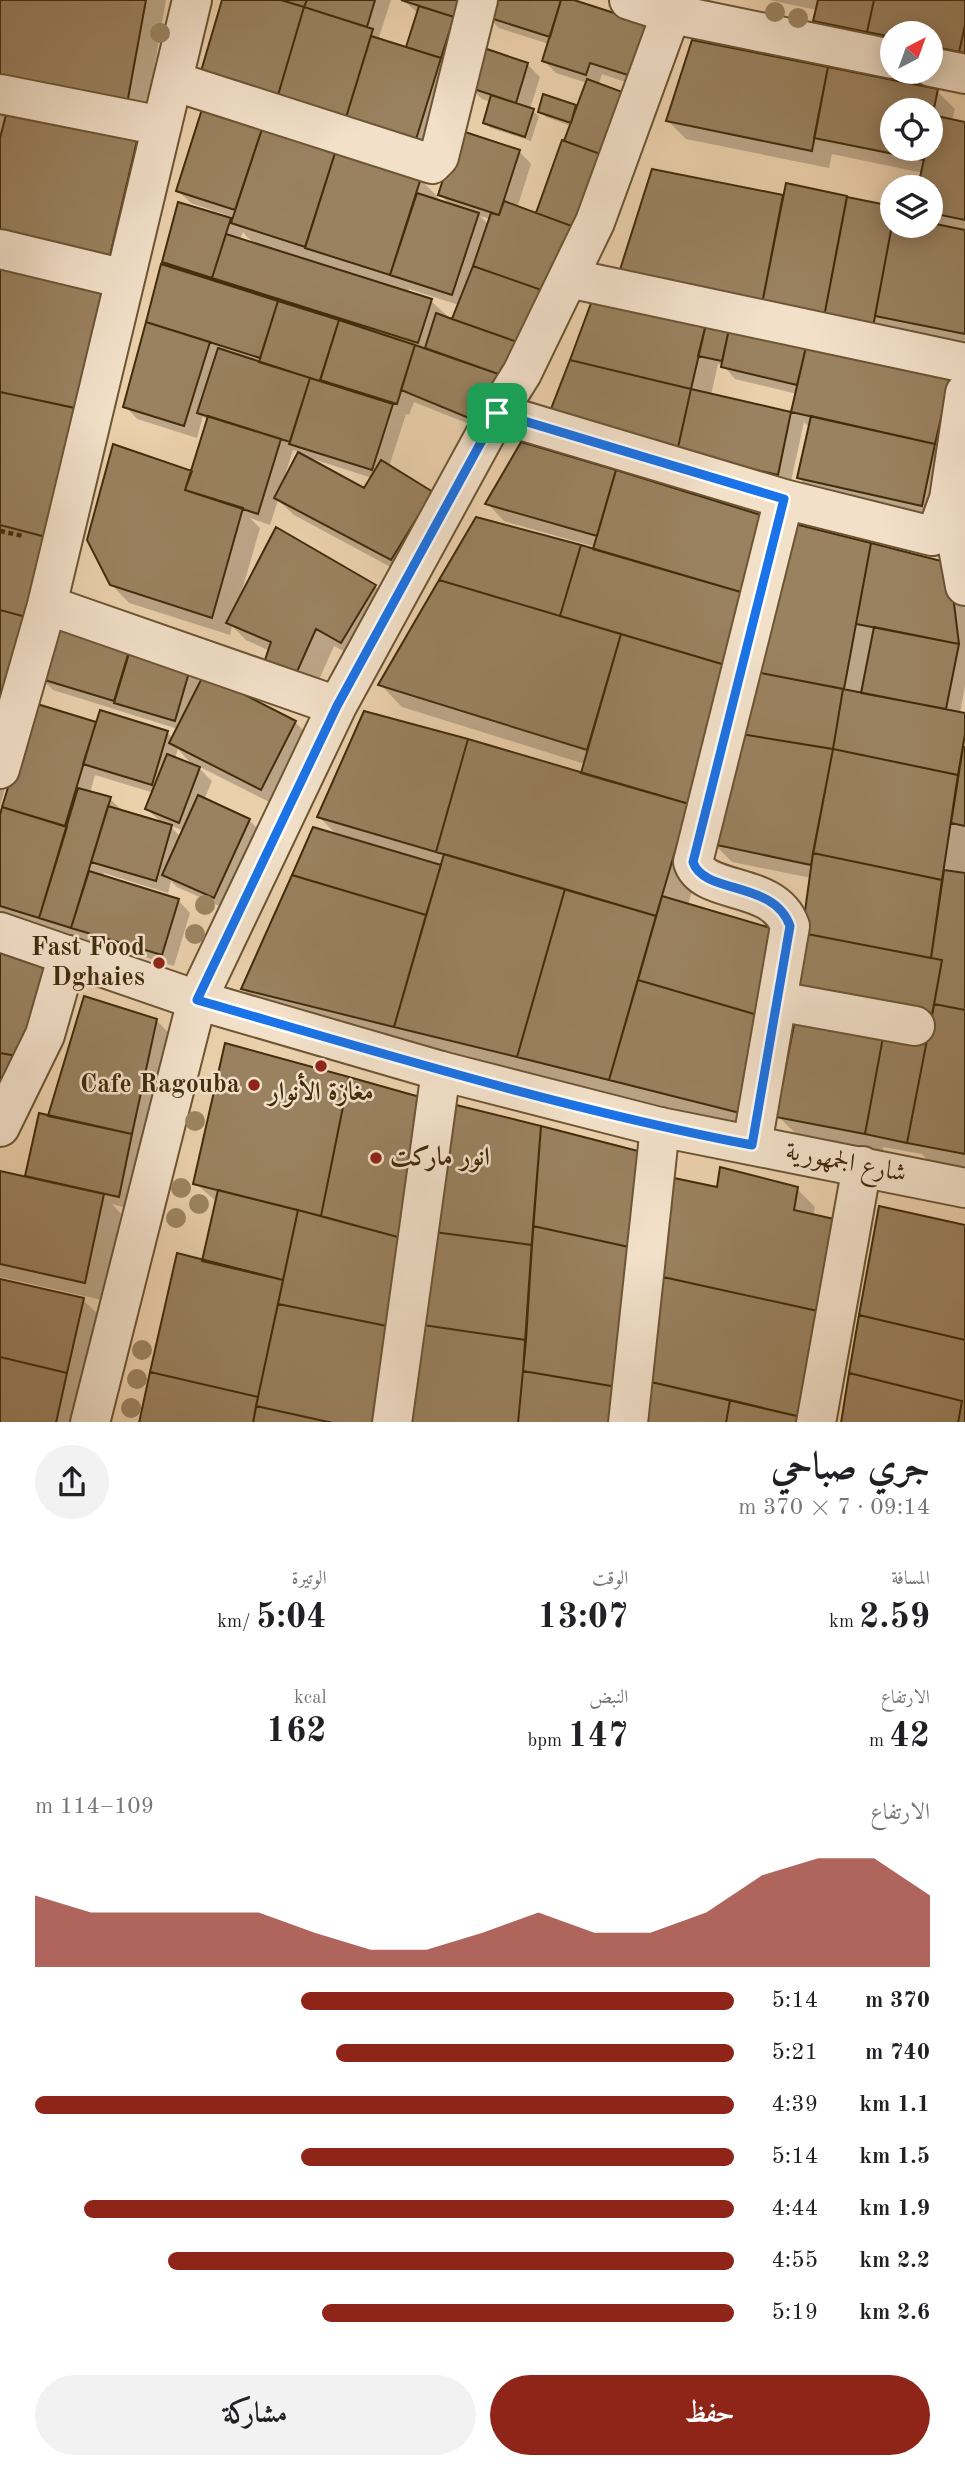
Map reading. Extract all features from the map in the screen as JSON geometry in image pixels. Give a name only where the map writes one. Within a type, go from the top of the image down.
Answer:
[{"type":"street","points":[[0,769],[47,605],[192,0]]},
{"type":"street","points":[[173,81],[432,164],[439,157],[478,0]]},
{"type":"street","points":[[629,0],[674,7],[880,56]]},
{"type":"street","points":[[90,1422],[197,1000],[337,706],[497,413],[522,373],[595,222],[674,7]]},
{"type":"street","points":[[943,69],[965,74]]},
{"type":"street","points":[[0,94],[162,126]]},
{"type":"street","points":[[0,249],[125,279]]},
{"type":"street","points":[[568,278],[965,363]]},
{"type":"street","points":[[497,413],[784,499],[932,536],[937,533],[948,499],[965,393]]},
{"type":"street","points":[[752,1145],[790,926],[785,913],[764,898],[703,877],[693,862],[784,499]]},
{"type":"street","points":[[948,499],[965,586]]},
{"type":"street","points":[[47,605],[337,706]]},
{"type":"street","name":"شارع الجمهورية","points":[[0,932],[197,1000],[441,1071],[660,1127],[965,1188]]},
{"type":"street","points":[[0,1128],[45,1035],[68,955]]},
{"type":"street","points":[[777,1001],[915,1026]]},
{"type":"street","points":[[392,1422],[441,1071]]},
{"type":"street","points":[[628,1422],[660,1127]]},
{"type":"street","points":[[816,1422],[862,1166]]},
{"type":"building","points":[[0,0],[146,0],[127,104],[0,81]]},
{"type":"building","points":[[222,0],[281,0],[304,7],[276,102],[199,78]]},
{"type":"building","points":[[281,0],[307,0],[304,7]]},
{"type":"building","points":[[307,0],[375,0],[367,27],[304,7]]},
{"type":"building","points":[[401,0],[459,0],[454,17]]},
{"type":"building","points":[[490,0],[561,0],[550,37],[484,16]]},
{"type":"building","points":[[561,0],[574,0],[648,24],[631,76],[590,63],[586,75],[542,61]]},
{"type":"building","points":[[818,0],[874,0],[867,32],[813,21]]},
{"type":"building","points":[[874,0],[965,0],[965,25],[959,52],[943,49],[943,21],[880,21],[880,35],[867,32]]},
{"type":"building","points":[[419,6],[454,17],[441,58],[406,47]]},
{"type":"building","points":[[304,7],[373,29],[344,124],[276,102]]},
{"type":"building","points":[[965,25],[965,53],[959,52]]},
{"type":"building","points":[[371,36],[441,58],[414,146],[344,124]]},
{"type":"building","points":[[692,40],[828,67],[812,151],[666,121]]},
{"type":"building","points":[[481,47],[528,63],[516,103],[468,87]]},
{"type":"building","points":[[828,67],[880,77],[880,84],[913,84],[938,89],[936,98],[880,98],[880,151],[814,138]]},
{"type":"building","points":[[587,79],[625,93],[603,155],[564,141]]},
{"type":"building","points":[[543,94],[576,105],[571,123],[538,112]]},
{"type":"building","points":[[491,95],[534,109],[525,137],[483,123]]},
{"type":"building","points":[[203,106],[263,126],[235,210],[176,191]]},
{"type":"building","points":[[8,107],[137,141],[107,268],[0,240],[0,138]]},
{"type":"building","points":[[943,117],[965,122],[965,220],[943,215],[943,175],[921,175],[923,161],[943,161]]},
{"type":"building","points":[[263,126],[336,150],[305,247],[231,223]]},
{"type":"building","points":[[459,130],[520,150],[499,215],[438,195]]},
{"type":"building","points":[[562,140],[603,155],[577,228],[536,213]]},
{"type":"building","points":[[336,150],[421,178],[390,275],[305,248]]},
{"type":"building","points":[[652,169],[783,195],[762,304],[618,276]]},
{"type":"building","points":[[786,183],[847,196],[824,317],[762,304]]},
{"type":"building","points":[[417,193],[479,213],[452,295],[390,275]]},
{"type":"building","points":[[847,197],[880,204],[880,238],[890,238],[873,327],[824,317]]},
{"type":"building","points":[[504,201],[577,228],[547,292],[473,266],[491,213],[499,215]]},
{"type":"building","points":[[178,202],[231,218],[212,278],[162,262]]},
{"type":"building","points":[[943,225],[965,230],[965,334],[875,316],[890,238],[943,238]]},
{"type":"building","points":[[226,234],[432,299],[418,343],[212,278]]},
{"type":"building","points":[[0,258],[104,283],[75,408],[0,392]]},
{"type":"building","points":[[161,264],[278,301],[260,358],[146,322]]},
{"type":"building","points":[[473,266],[547,292],[523,344],[452,319]]},
{"type":"building","points":[[593,298],[706,324],[691,389],[570,360]]},
{"type":"building","points":[[278,301],[339,320],[320,381],[259,362]]},
{"type":"building","points":[[436,313],[523,344],[504,376],[425,348]]},
{"type":"building","points":[[339,320],[415,345],[397,404],[320,380]]},
{"type":"building","points":[[146,322],[210,342],[184,426],[123,407]]},
{"type":"building","points":[[706,324],[729,329],[722,361],[698,356]]},
{"type":"building","points":[[729,329],[806,347],[797,385],[721,367]]},
{"type":"building","points":[[415,345],[504,376],[476,421],[401,390]]},
{"type":"building","points":[[806,347],[950,379],[935,444],[791,412]]},
{"type":"building","points":[[218,348],[310,378],[290,442],[197,413]]},
{"type":"building","points":[[570,360],[691,389],[677,452],[551,409]]},
{"type":"building","points":[[310,378],[393,404],[372,470],[289,444]]},
{"type":"building","points":[[691,389],[791,412],[778,475],[677,452]]},
{"type":"building","points":[[0,392],[75,408],[46,537],[0,525]]},
{"type":"building","points":[[208,416],[281,439],[258,514],[185,490]]},
{"type":"building","points":[[811,416],[935,444],[922,506],[797,478]]},
{"type":"building","points":[[521,442],[616,470],[597,536],[485,504]]},
{"type":"building","points":[[113,444],[192,471],[185,490],[243,508],[212,618],[110,585],[87,540]]},
{"type":"building","points":[[298,452],[364,488],[381,460],[433,492],[391,560],[274,498]]},
{"type":"building","points":[[616,470],[764,516],[744,593],[593,549]]},
{"type":"building","points":[[476,517],[581,545],[560,616],[439,580]]},
{"type":"building","points":[[795,524],[871,543],[844,689],[756,672]]},
{"type":"building","points":[[0,525],[46,537],[26,617],[0,610]]},
{"type":"building","points":[[276,527],[376,585],[341,643],[316,629],[296,674],[264,663],[271,642],[226,623]]},
{"type":"building","points":[[871,543],[949,563],[959,644],[856,624]]},
{"type":"building","points":[[581,545],[744,593],[725,665],[560,616]]},
{"type":"building","points":[[439,580],[621,634],[587,750],[378,685]]},
{"type":"building","points":[[0,610],[26,617],[6,696],[0,695]]},
{"type":"building","points":[[55,622],[131,645],[114,701],[38,678]]},
{"type":"building","points":[[874,627],[959,644],[946,709],[861,693]]},
{"type":"building","points":[[621,634],[725,665],[689,804],[581,773]]},
{"type":"building","points":[[130,650],[190,669],[175,721],[114,703]]},
{"type":"building","points":[[756,672],[843,689],[833,749],[741,734]]},
{"type":"building","points":[[204,674],[296,721],[261,790],[169,743]]},
{"type":"building","points":[[843,689],[965,713],[965,734],[958,775],[833,749]]},
{"type":"building","points":[[34,703],[96,722],[65,826],[2,807]]},
{"type":"building","points":[[100,710],[168,731],[152,785],[83,764]]},
{"type":"building","points":[[364,711],[468,739],[436,852],[317,817]]},
{"type":"building","points":[[741,734],[833,749],[811,865],[712,844]]},
{"type":"building","points":[[468,739],[689,804],[656,916],[436,852]]},
{"type":"building","points":[[965,747],[965,826],[951,823]]},
{"type":"building","points":[[833,749],[958,775],[942,880],[813,853]]},
{"type":"building","points":[[167,754],[200,767],[179,823],[145,809]]},
{"type":"building","points":[[78,788],[111,797],[71,928],[39,918]]},
{"type":"building","points":[[198,795],[250,819],[214,898],[162,875]]},
{"type":"building","points":[[108,806],[172,825],[156,881],[91,862]]},
{"type":"building","points":[[2,807],[67,827],[39,918],[0,906]]},
{"type":"building","points":[[313,827],[441,865],[426,915],[292,875]]},
{"type":"building","points":[[813,853],[942,880],[931,958],[802,933]]},
{"type":"building","points":[[444,854],[565,889],[517,1057],[394,1027]]},
{"type":"building","points":[[944,870],[965,873],[965,1010],[934,1004],[942,960],[931,958]]},
{"type":"building","points":[[89,871],[179,899],[162,955],[71,928]]},
{"type":"building","points":[[292,875],[426,915],[394,1027],[241,989]]},
{"type":"building","points":[[565,889],[656,916],[609,1080],[517,1057]]},
{"type":"building","points":[[662,896],[781,931],[761,1016],[638,980]]},
{"type":"building","points":[[802,933],[942,960],[932,1016],[794,989]]},
{"type":"building","points":[[0,953],[46,968],[22,1057],[0,1053]]},
{"type":"building","points":[[638,980],[761,1016],[740,1113],[609,1080]]},
{"type":"building","points":[[84,996],[157,1019],[132,1134],[48,1116]]},
{"type":"building","points":[[934,1004],[965,1010],[965,1154],[907,1143]]},
{"type":"building","points":[[796,1015],[884,1032],[865,1134],[776,1117]]},
{"type":"building","points":[[884,1032],[927,1040],[907,1143],[865,1134]]},
{"type":"building","points":[[225,1043],[349,1077],[321,1216],[193,1184]]},
{"type":"building","points":[[0,1053],[22,1057],[0,1086]]},
{"type":"building","name":"انور ماركت","points":[[349,1077],[427,1099],[405,1239],[321,1216]]},
{"type":"building","points":[[452,1104],[541,1126],[532,1245],[434,1232]]},
{"type":"building","points":[[39,1113],[132,1134],[119,1197],[25,1176]]},
{"type":"building","points":[[541,1126],[638,1151],[629,1247],[533,1226]]},
{"type":"building","points":[[720,1167],[798,1187],[794,1210],[834,1219],[818,1311],[663,1277],[674,1178],[717,1187]]},
{"type":"building","points":[[0,1171],[104,1194],[85,1283],[0,1264]]},
{"type":"building","points":[[218,1190],[298,1210],[283,1280],[202,1261]]},
{"type":"building","points":[[879,1206],[965,1225],[965,1340],[859,1315]]},
{"type":"building","points":[[298,1210],[405,1239],[392,1327],[278,1304]]},
{"type":"building","points":[[533,1226],[629,1247],[617,1387],[523,1371]]},
{"type":"building","points":[[434,1232],[532,1245],[526,1340],[423,1325]]},
{"type":"building","points":[[177,1253],[283,1280],[258,1397],[150,1372]]},
{"type":"building","points":[[663,1277],[818,1311],[801,1417],[651,1382]]},
{"type":"building","points":[[0,1279],[84,1298],[67,1373],[0,1357]]},
{"type":"building","points":[[278,1304],[392,1327],[377,1422],[328,1422],[256,1406]]},
{"type":"building","points":[[859,1315],[965,1340],[965,1422],[958,1422],[962,1401],[849,1373]]},
{"type":"building","points":[[423,1325],[526,1340],[518,1422],[410,1422]]},
{"type":"building","points":[[0,1357],[67,1373],[56,1422],[0,1422]]},
{"type":"building","points":[[523,1371],[617,1387],[615,1422],[518,1422]]},
{"type":"building","points":[[150,1372],[258,1397],[253,1422],[139,1422]]},
{"type":"building","points":[[849,1373],[962,1401],[958,1422],[841,1422]]},
{"type":"building","points":[[651,1382],[730,1400],[726,1422],[647,1422]]},
{"type":"building","points":[[730,1400],[801,1417],[800,1422],[726,1422]]},
{"type":"building","points":[[256,1406],[328,1422],[253,1422]]},
{"type":"place","name":"Fast Food Dghaies","points":[[159,963]]},
{"type":"place","name":"مغازة الأنوار","points":[[321,1066]]},
{"type":"place","name":"Cafe Ragouba","points":[[254,1085]]},
{"type":"place","name":"انور ماركت","points":[[376,1158]]},
{"type":"route","points":[[497,413],[784,499],[693,862],[703,877],[764,898],[779,907],[785,913],[790,926],[752,1145],[660,1127],[441,1071],[197,1000],[337,706],[497,413]]}]
